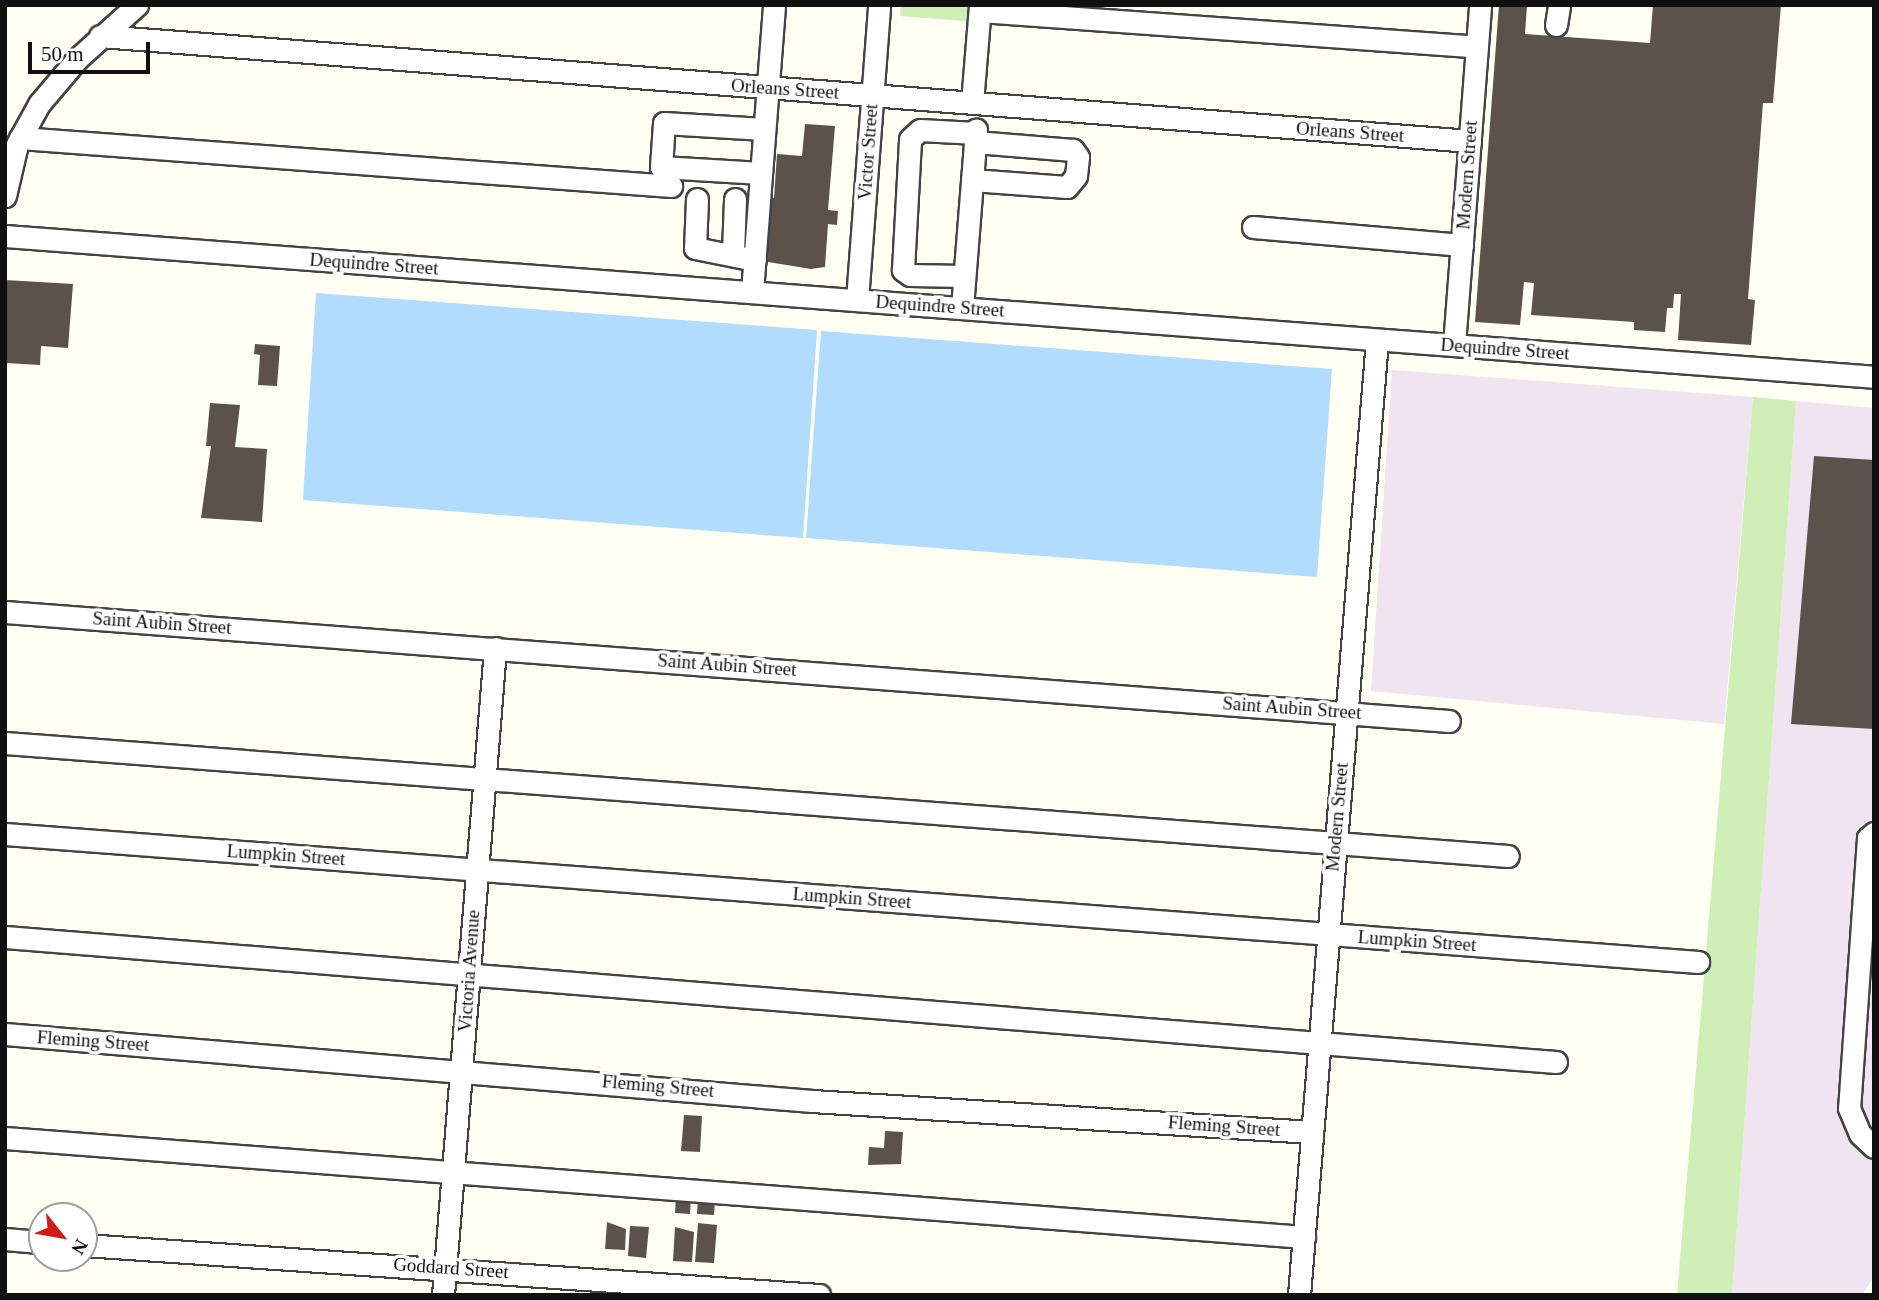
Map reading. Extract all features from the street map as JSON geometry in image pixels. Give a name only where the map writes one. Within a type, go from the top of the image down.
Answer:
[{"type":"street","points":[[5,196],[20,138],[38,104],[100,36],[137,5]]},
{"type":"street","points":[[752,292],[774,5]]},
{"type":"street","name":"Victor Street","points":[[857,300],[879,5]]},
{"type":"street","name":"Modern Street","points":[[1454,345],[1480,5]]},
{"type":"street","points":[[962,308],[975,137],[980,8],[1477,47]]},
{"type":"street","name":"Orleans Street","points":[[100,36],[1470,141]]},
{"type":"street","points":[[761,173],[661,167],[664,123],[764,130]]},
{"type":"street","points":[[964,276],[910,275],[903,270],[910,138],[920,130],[1073,150],[1077,167],[1076,176],[1067,187],[972,180]]},
{"type":"street","points":[[20,138],[671,186]]},
{"type":"street","points":[[697,199],[695,248],[733,252],[754,260]]},
{"type":"street","points":[[733,252],[735,200]]},
{"type":"street","points":[[1253,227],[1462,246]]},
{"type":"street","name":"Dequindre Street","points":[[5,236],[1874,377]]},
{"type":"street","name":"Modern Street","points":[[1299,1295],[1377,340]]},
{"type":"street","name":"Saint Aubin Street","points":[[5,611],[1448,721]]},
{"type":"street","name":"Victoria Avenue","points":[[443,1295],[495,648]]},
{"type":"street","points":[[5,743],[484,776],[1508,856]]},
{"type":"street","points":[[1874,833],[1868,838],[1849,1108],[1860,1134],[1874,1147]]},
{"type":"street","name":"Lumpkin Street","points":[[5,834],[1698,962]]},
{"type":"street","points":[[5,937],[1556,1062]]},
{"type":"street","name":"Fleming Street","points":[[5,1034],[461,1069],[812,1101],[1312,1132]]},
{"type":"street","points":[[5,1138],[1304,1237]]},
{"type":"street","points":[[5,1239],[28,1241]]},
{"type":"street","name":"Goddard Street","points":[[98,1246],[445,1267],[819,1295]]},
{"type":"shaded area","points":[[1392,370],[1753,397],[1724,724],[1371,691]]},
{"type":"shaded area","points":[[1796,401],[1874,408],[1874,1277],[1862,1295],[1732,1295]]},
{"type":"green space","points":[[901,5],[980,5],[978,22],[900,16]]},
{"type":"green space","points":[[1753,397],[1796,401],[1732,1295],[1677,1295]]},
{"type":"water","points":[[316,293],[817,330],[803,538],[303,500]]},
{"type":"water","points":[[821,331],[1332,369],[1317,577],[806,538]]},
{"type":"building","points":[[1499,5],[1527,5],[1525,34],[1650,43],[1653,5],[1781,5],[1773,103],[1763,103],[1748,299],[1755,300],[1751,345],[1678,340],[1681,294],[1674,294],[1673,308],[1667,308],[1665,332],[1634,330],[1634,322],[1531,315],[1534,283],[1524,282],[1520,325],[1475,322]]},
{"type":"building","points":[[805,124],[835,126],[828,210],[838,211],[837,225],[828,224],[825,267],[811,269],[762,261],[767,198],[774,198],[777,154],[802,156]]},
{"type":"building","points":[[5,280],[73,284],[68,348],[41,346],[40,365],[5,363]]},
{"type":"building","points":[[255,344],[280,346],[277,386],[258,385],[260,355],[254,354]]},
{"type":"building","points":[[210,403],[240,405],[235,447],[267,449],[262,522],[201,518],[211,446],[206,446]]},
{"type":"building","points":[[1814,456],[1874,460],[1874,729],[1791,724]]},
{"type":"building","points":[[684,1115],[702,1116],[700,1152],[681,1151]]},
{"type":"building","points":[[885,1131],[903,1132],[901,1164],[868,1165],[869,1147],[884,1148]]},
{"type":"building","points":[[676,1196],[691,1197],[690,1214],[675,1213]]},
{"type":"building","points":[[698,1198],[715,1199],[714,1215],[697,1214]]},
{"type":"building","points":[[607,1222],[626,1229],[625,1250],[605,1249]]},
{"type":"building","points":[[698,1223],[717,1225],[714,1263],[695,1262]]},
{"type":"building","points":[[630,1226],[649,1227],[646,1258],[628,1256]]},
{"type":"building","points":[[675,1227],[694,1232],[692,1262],[673,1261]]}]
